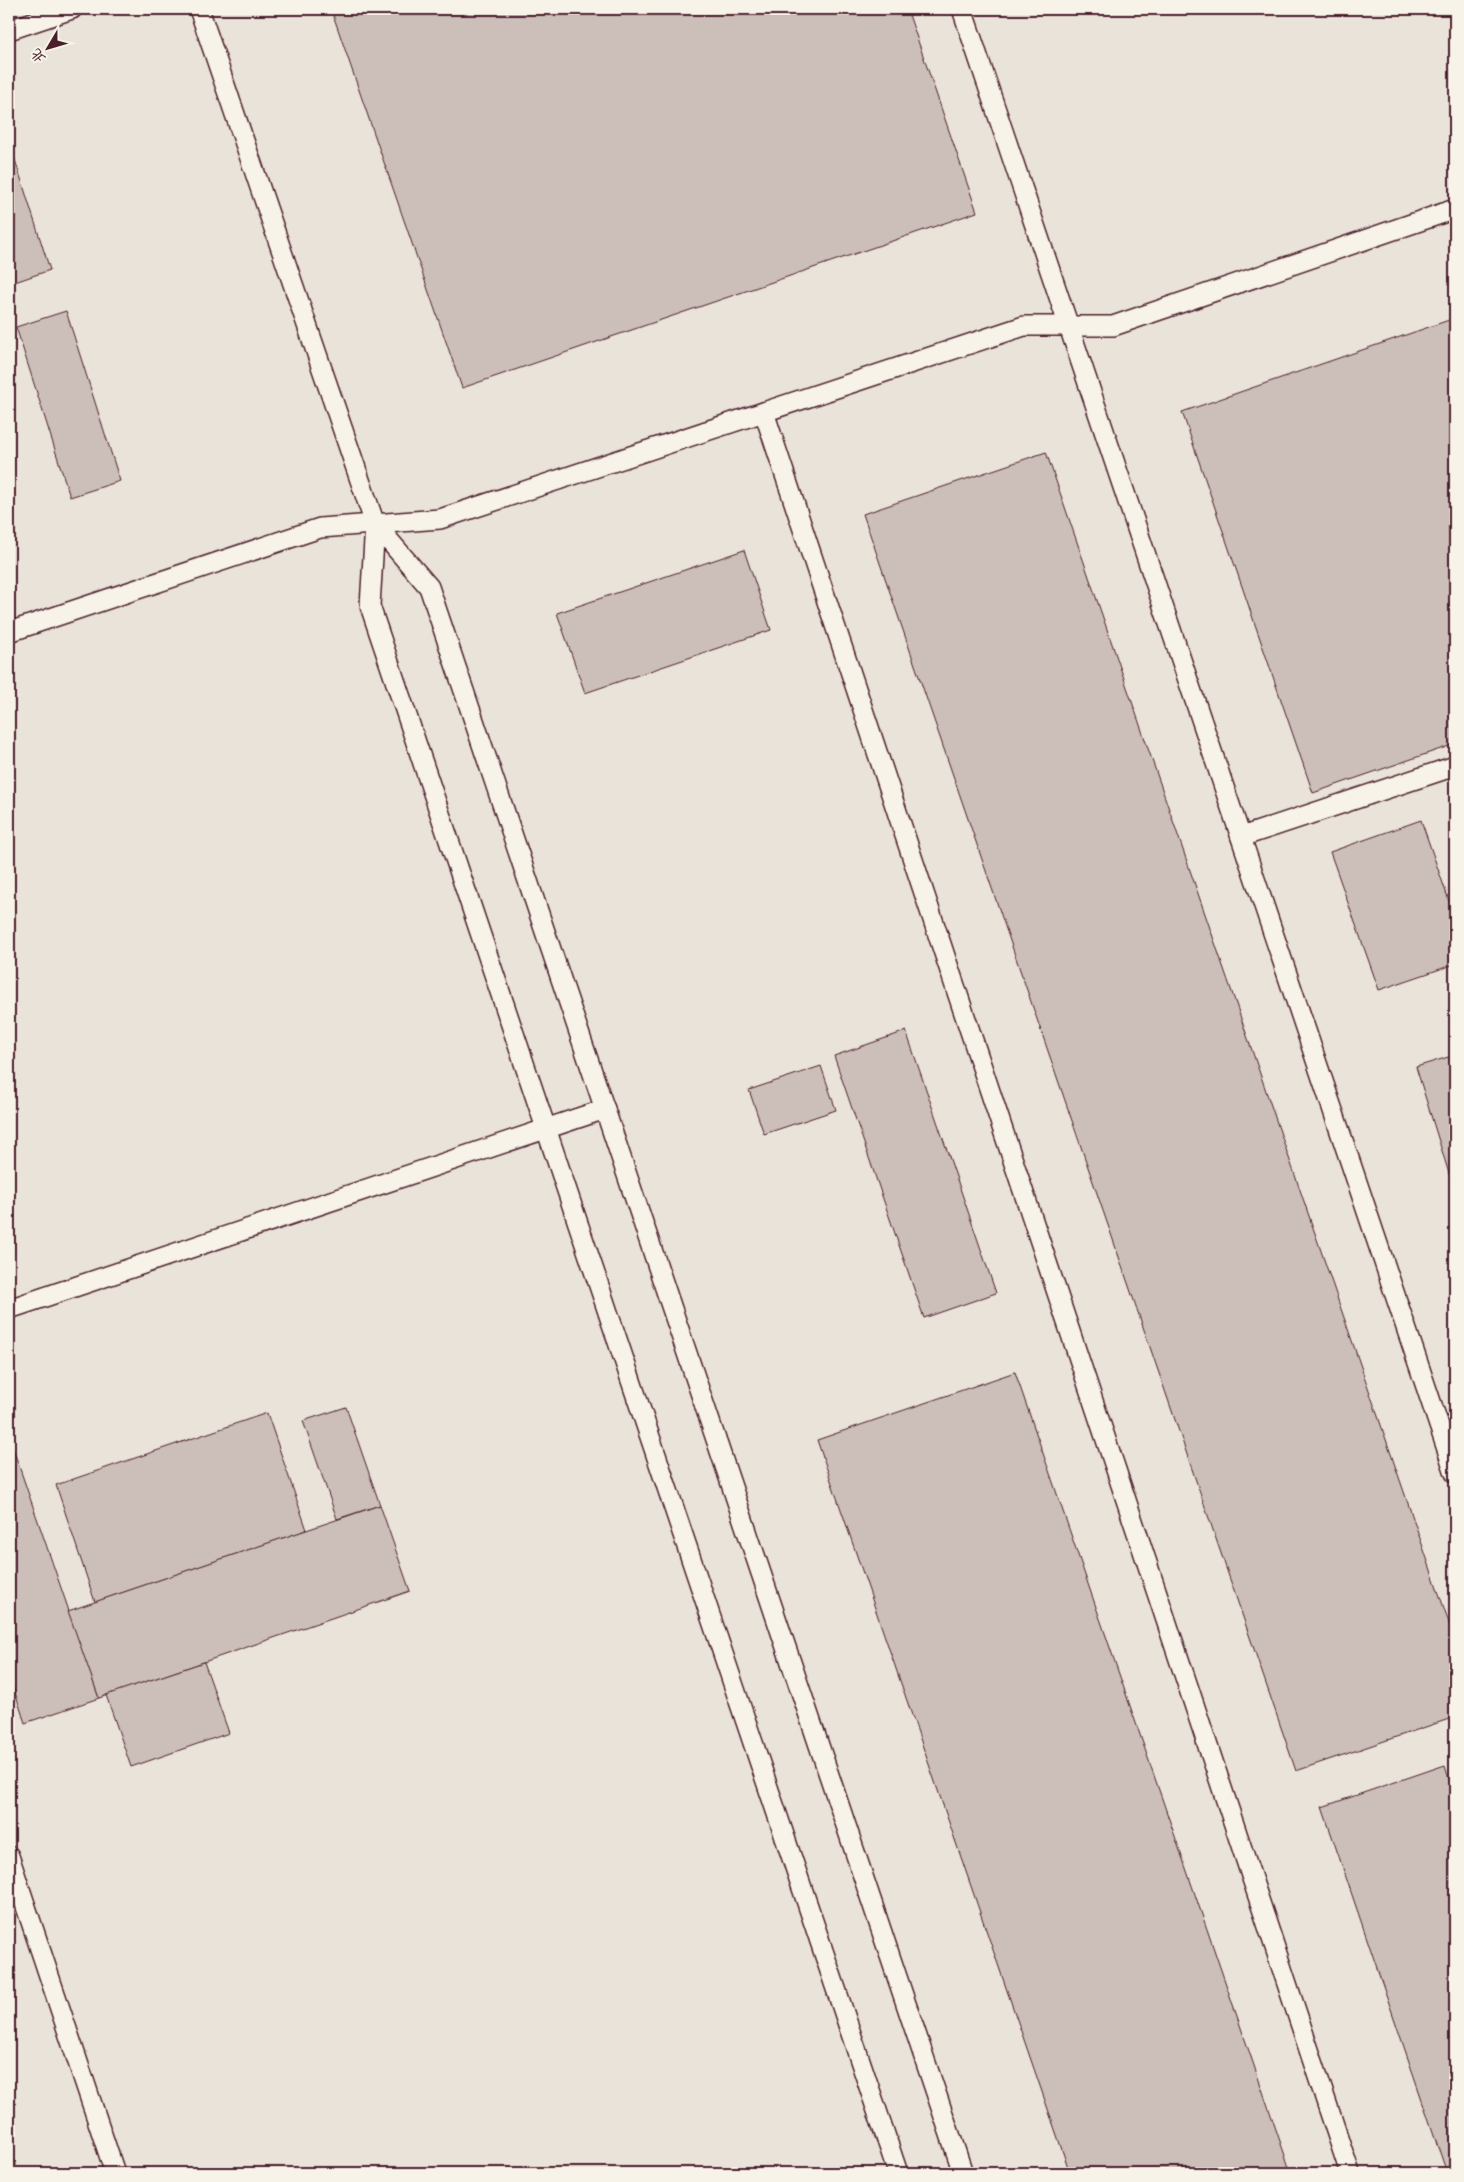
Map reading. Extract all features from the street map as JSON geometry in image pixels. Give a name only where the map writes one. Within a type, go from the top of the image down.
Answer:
[{"type":"lane","points":[[9,30],[72,9]]},
{"type":"lane","points":[[199,9],[375,524],[429,587],[963,2173]]},
{"type":"lane","points":[[962,9],[1455,1474]]},
{"type":"lane","points":[[9,632],[320,528],[440,519],[1024,326],[1113,326],[1455,209]]},
{"type":"lane","points":[[764,412],[1350,2173]]},
{"type":"lane","points":[[375,524],[370,606],[898,2173]]},
{"type":"lane","points":[[1241,837],[1455,766]]},
{"type":"lane","points":[[9,1309],[605,1109]]},
{"type":"lane","points":[[9,1856],[115,2173]]},
{"type":"shaded area","points":[[9,9],[1455,9],[1455,2173],[9,2173]]},
{"type":"building","points":[[331,9],[907,9],[977,212],[462,388]]},
{"type":"building","points":[[9,141],[50,270],[9,284]]},
{"type":"building","points":[[66,311],[120,481],[70,497],[16,327]]},
{"type":"building","points":[[1455,318],[1455,744],[1313,793],[1182,412]]},
{"type":"building","points":[[1046,452],[1455,1640],[1455,1717],[1296,1771],[863,514]]},
{"type":"building","points":[[744,550],[771,630],[585,693],[557,613]]},
{"type":"building","points":[[1421,820],[1455,918],[1455,964],[1379,990],[1330,852]]},
{"type":"building","points":[[906,1031],[996,1293],[924,1318],[834,1056]]},
{"type":"building","points":[[1455,1055],[1455,1193],[1416,1067]]},
{"type":"building","points":[[821,1066],[836,1110],[764,1134],[749,1090]]},
{"type":"building","points":[[1015,1372],[1291,2173],[1070,2173],[817,1440]]},
{"type":"building","points":[[346,1407],[380,1505],[337,1519],[303,1421]]},
{"type":"building","points":[[267,1413],[307,1530],[95,1602],[56,1485]]},
{"type":"building","points":[[9,1437],[99,1698],[25,1723],[9,1674]]},
{"type":"building","points":[[380,1505],[410,1591],[99,1698],[68,1611]]},
{"type":"building","points":[[204,1662],[229,1733],[131,1767],[106,1695]]},
{"type":"building","points":[[1445,1765],[1455,1797],[1455,2173],[1447,2173],[1322,1807]]}]
